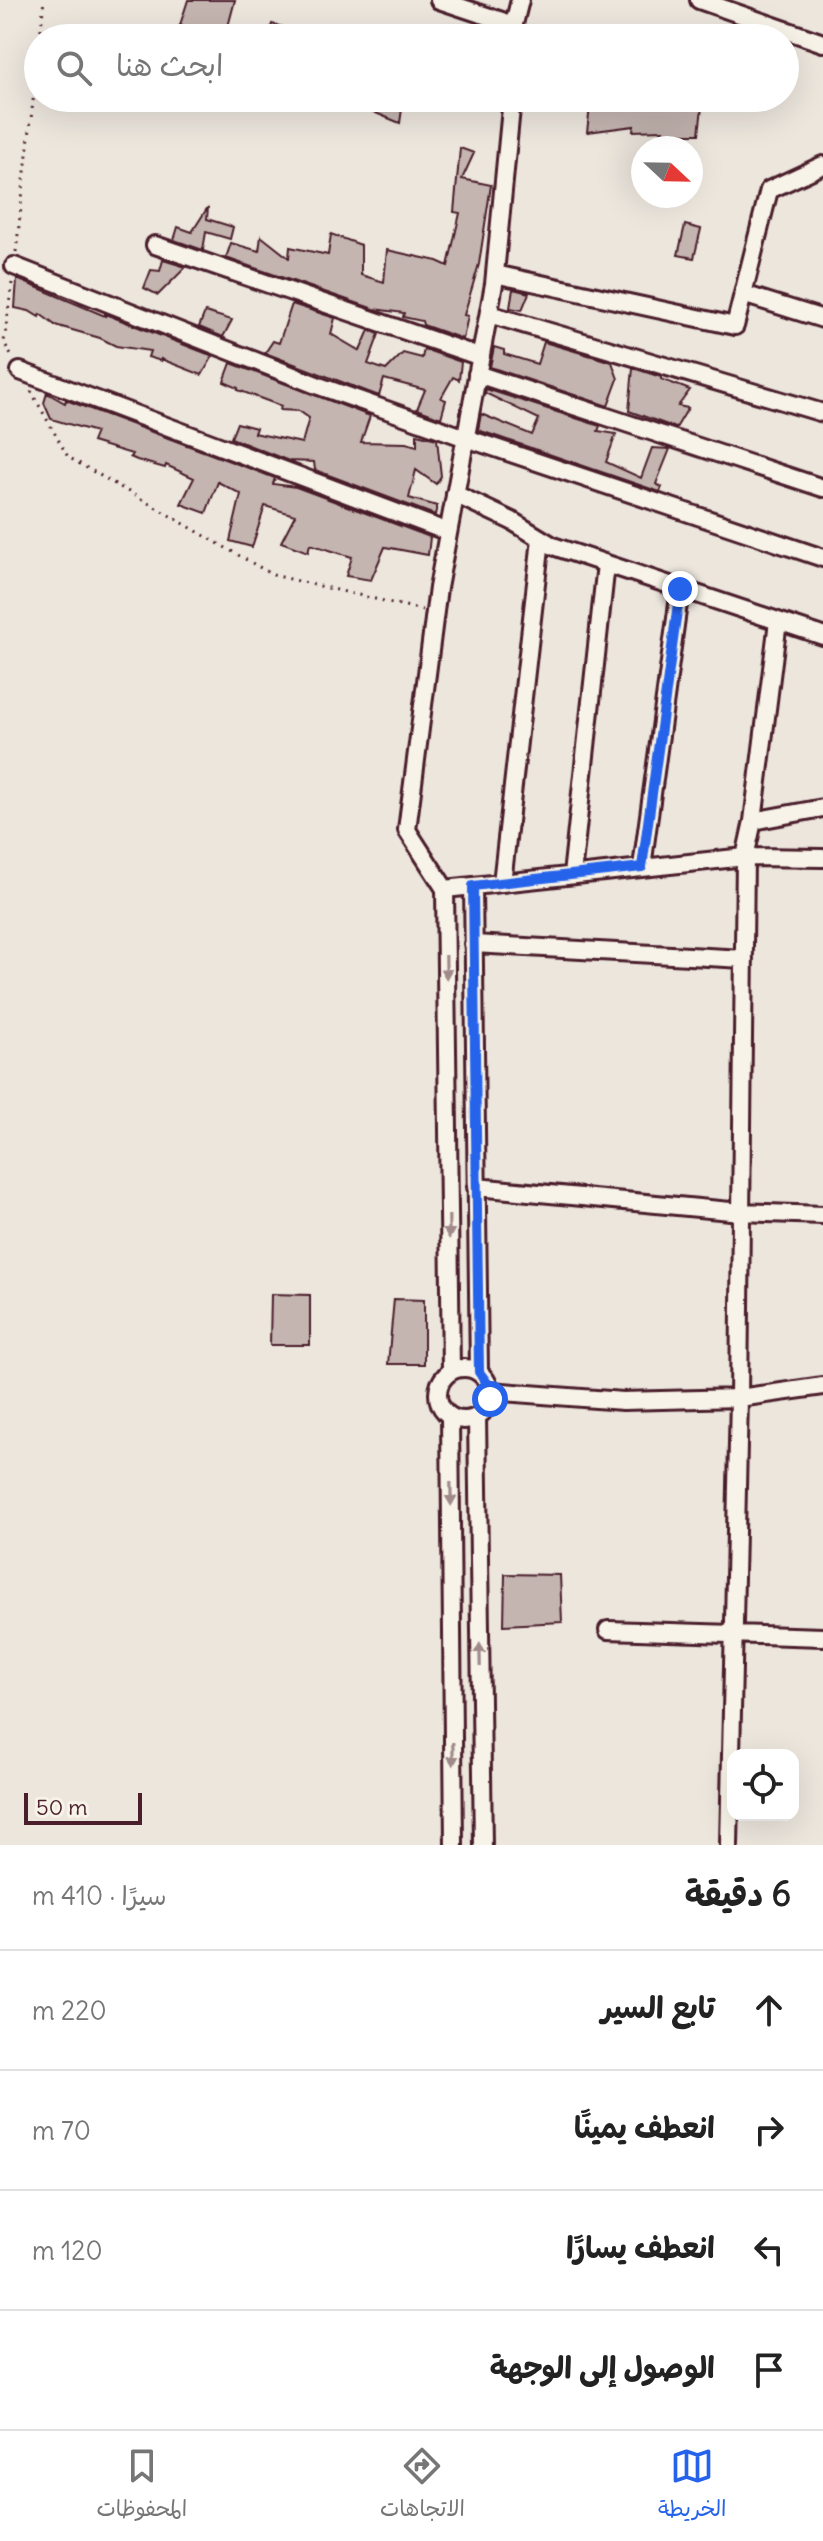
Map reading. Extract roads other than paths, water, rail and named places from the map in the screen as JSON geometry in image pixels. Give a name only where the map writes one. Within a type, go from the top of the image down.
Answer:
[{"type":"street","points":[[439,0],[504,24]]},
{"type":"street","points":[[515,24],[520,0]]},
{"type":"street","points":[[699,0],[768,24]]},
{"type":"street","points":[[799,35],[823,43]]},
{"type":"street","points":[[451,1370],[445,889],[407,830],[438,588],[495,274],[511,112]]},
{"type":"street","points":[[495,274],[735,326],[769,190],[823,165]]},
{"type":"street","points":[[155,245],[479,366],[823,488]]},
{"type":"street","points":[[14,266],[319,386],[823,558]]},
{"type":"street","points":[[743,294],[823,319]]},
{"type":"street","points":[[489,314],[823,413]]},
{"type":"street","points":[[20,371],[448,532]]},
{"type":"street","points":[[455,494],[512,521],[553,546],[823,636]]},
{"type":"street","points":[[502,883],[541,539]]},
{"type":"street","points":[[572,875],[606,564]]},
{"type":"street","points":[[642,867],[680,589]]},
{"type":"street","points":[[729,1845],[739,1398],[745,857],[753,821],[778,621]]},
{"type":"street","points":[[753,821],[823,808]]},
{"type":"street","points":[[445,889],[745,857],[823,858]]},
{"type":"street","points":[[473,886],[479,1372],[490,1391],[487,1405],[477,1416],[463,1420],[450,1416],[439,1402],[439,1384],[451,1370],[465,1367],[479,1372]]},
{"type":"street","points":[[473,944],[744,959]]},
{"type":"street","points":[[476,1187],[741,1212],[823,1215]]},
{"type":"street","points":[[490,1391],[623,1401],[739,1398],[823,1386]]},
{"type":"street","points":[[450,1416],[454,1845]]},
{"type":"street","points":[[477,1416],[483,1845]]},
{"type":"street","points":[[451,1576],[479,1572]]},
{"type":"street","points":[[608,1630],[823,1637]]}]
